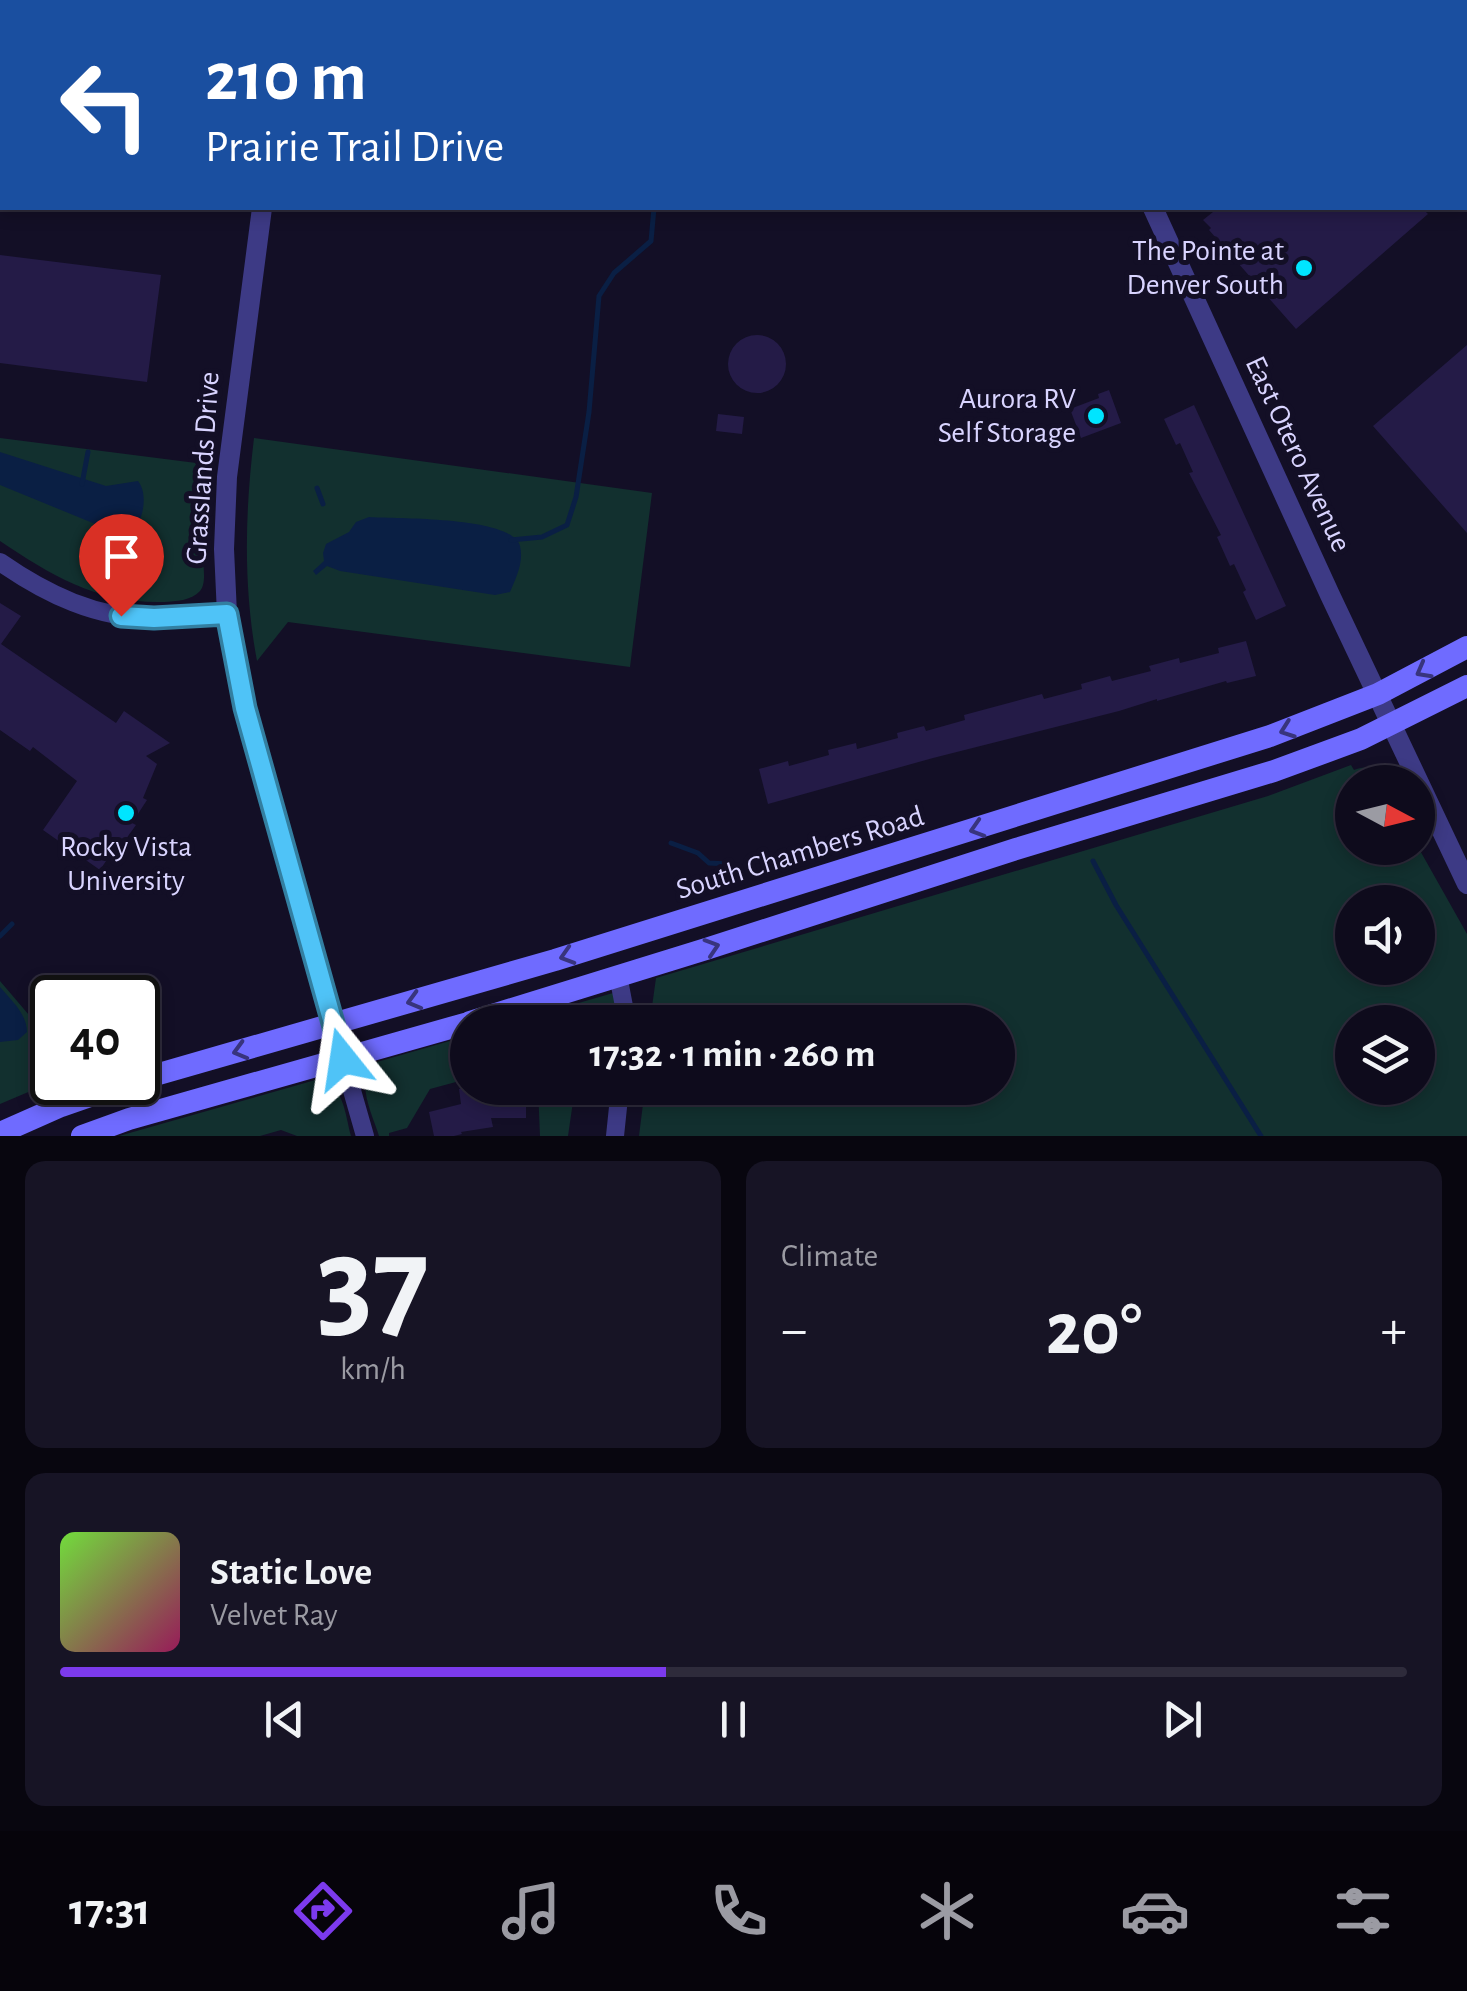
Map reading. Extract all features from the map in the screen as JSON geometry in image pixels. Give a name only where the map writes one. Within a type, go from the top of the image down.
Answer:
[{"type":"main road","name":"South Chambers Road","points":[[160,1074],[747,901],[1270,736],[1378,694],[1467,647]]},
{"type":"main road","name":"South Chambers Road","points":[[525,1005],[1049,838],[1274,772],[1353,742],[1467,686]]},
{"type":"main road","points":[[618,975],[626,955],[650,943],[708,926],[747,901]]},
{"type":"main road","name":"South Chambers Road","points":[[82,1136],[129,1119],[450,1028]]},
{"type":"main road","points":[[0,1133],[64,1105]]},
{"type":"street","name":"Grasslands Drive","points":[[262,210],[227,477],[227,614],[248,719],[364,1136]]},
{"type":"street","name":"East Otero Avenue","points":[[1154,210],[1467,884]]},
{"type":"street","points":[[0,562],[52,594],[99,611],[154,618],[227,614]]},
{"type":"street","points":[[618,975],[624,1005]]},
{"type":"street","points":[[615,1136],[618,1105]]},
{"type":"green space","points":[[0,438],[204,464],[199,550],[204,578],[200,591],[188,599],[173,601],[140,601],[97,593],[38,566],[0,541]]},
{"type":"green space","points":[[254,438],[652,493],[630,667],[288,622],[257,661],[247,550]]},
{"type":"green space","points":[[1335,771],[1335,865],[1428,865],[1467,934],[1467,1136],[639,1136],[643,1105],[1015,1105],[1015,1005],[652,1005],[656,978],[1268,796]]},
{"type":"green space","points":[[0,981],[30,1016],[30,1091],[0,1104]]},
{"type":"green space","points":[[620,991],[622,1005],[572,1005]]},
{"type":"green space","points":[[450,1041],[450,1084],[430,1089],[407,1128],[379,1136],[365,1086],[370,1069],[377,1062]]},
{"type":"green space","points":[[319,1079],[339,1094],[351,1136],[297,1136],[281,1130],[260,1136],[119,1136]]},
{"type":"green space","points":[[539,1105],[573,1105],[568,1136],[540,1136]]},
{"type":"water","points":[[0,452],[106,486],[138,481],[144,499],[137,526],[129,532],[105,528],[0,485]]},
{"type":"water","points":[[369,517],[476,524],[512,536],[520,546],[521,558],[510,592],[495,595],[327,566],[316,575],[313,571],[324,561],[326,544]]},
{"type":"water","points":[[0,987],[24,1019],[27,1032],[18,1040],[0,1042]]},
{"type":"building","name":"The Pointe at Denver South","points":[[1216,210],[1424,210],[1428,214],[1296,329],[1203,220]]},
{"type":"building","points":[[0,255],[161,275],[147,382],[0,363]]},
{"type":"building","points":[[757,335],[778,343],[786,364],[778,385],[757,393],[736,385],[728,364],[736,343]]},
{"type":"building","points":[[1467,345],[1467,533],[1373,426]]},
{"type":"building","name":"Aurora RV Self Storage","points":[[1109,390],[1121,423],[1081,438],[1070,409]]},
{"type":"building","points":[[1194,405],[1286,606],[1256,620],[1234,564],[1230,566],[1217,537],[1221,535],[1189,473],[1193,472],[1180,443],[1176,445],[1164,419]]},
{"type":"building","points":[[718,414],[744,417],[742,434],[716,431]]},
{"type":"building","points":[[0,603],[21,616],[1,644],[116,723],[124,711],[170,743],[146,756],[157,764],[143,798],[147,800],[132,823],[136,825],[100,870],[43,830],[77,781],[33,747],[30,751],[0,730]]},
{"type":"building","points":[[1246,641],[1256,676],[768,804],[759,769],[788,761],[789,766],[856,743],[857,749],[924,726],[926,731],[965,720],[964,715],[1042,694],[1044,699],[1082,689],[1081,684],[1110,676],[1112,681],[1151,671],[1149,666],[1219,653],[1218,648]]},
{"type":"building","points":[[457,1105],[526,1105],[526,1118],[491,1118],[493,1127],[454,1136],[434,1136],[429,1112]]},
{"type":"waterway","points":[[511,540],[542,537],[567,525],[576,497],[589,412],[599,296],[614,273],[651,241],[654,210]]},
{"type":"waterway","points":[[82,484],[88,452]]},
{"type":"waterway","points":[[317,488],[323,504]]},
{"type":"waterway","points":[[671,843],[698,853],[709,863],[728,864]]},
{"type":"waterway","points":[[1093,861],[1116,905],[1261,1136]]},
{"type":"waterway","points":[[0,936],[12,924]]},
{"type":"place","name":"The Pointe at Denver South","points":[[1304,268]]},
{"type":"place","name":"Aurora RV Self Storage","points":[[1096,416]]},
{"type":"place","name":"Rocky Vista University","points":[[126,813]]},
{"type":"route","points":[[121,616],[227,614],[245,708],[343,1059]]}]
